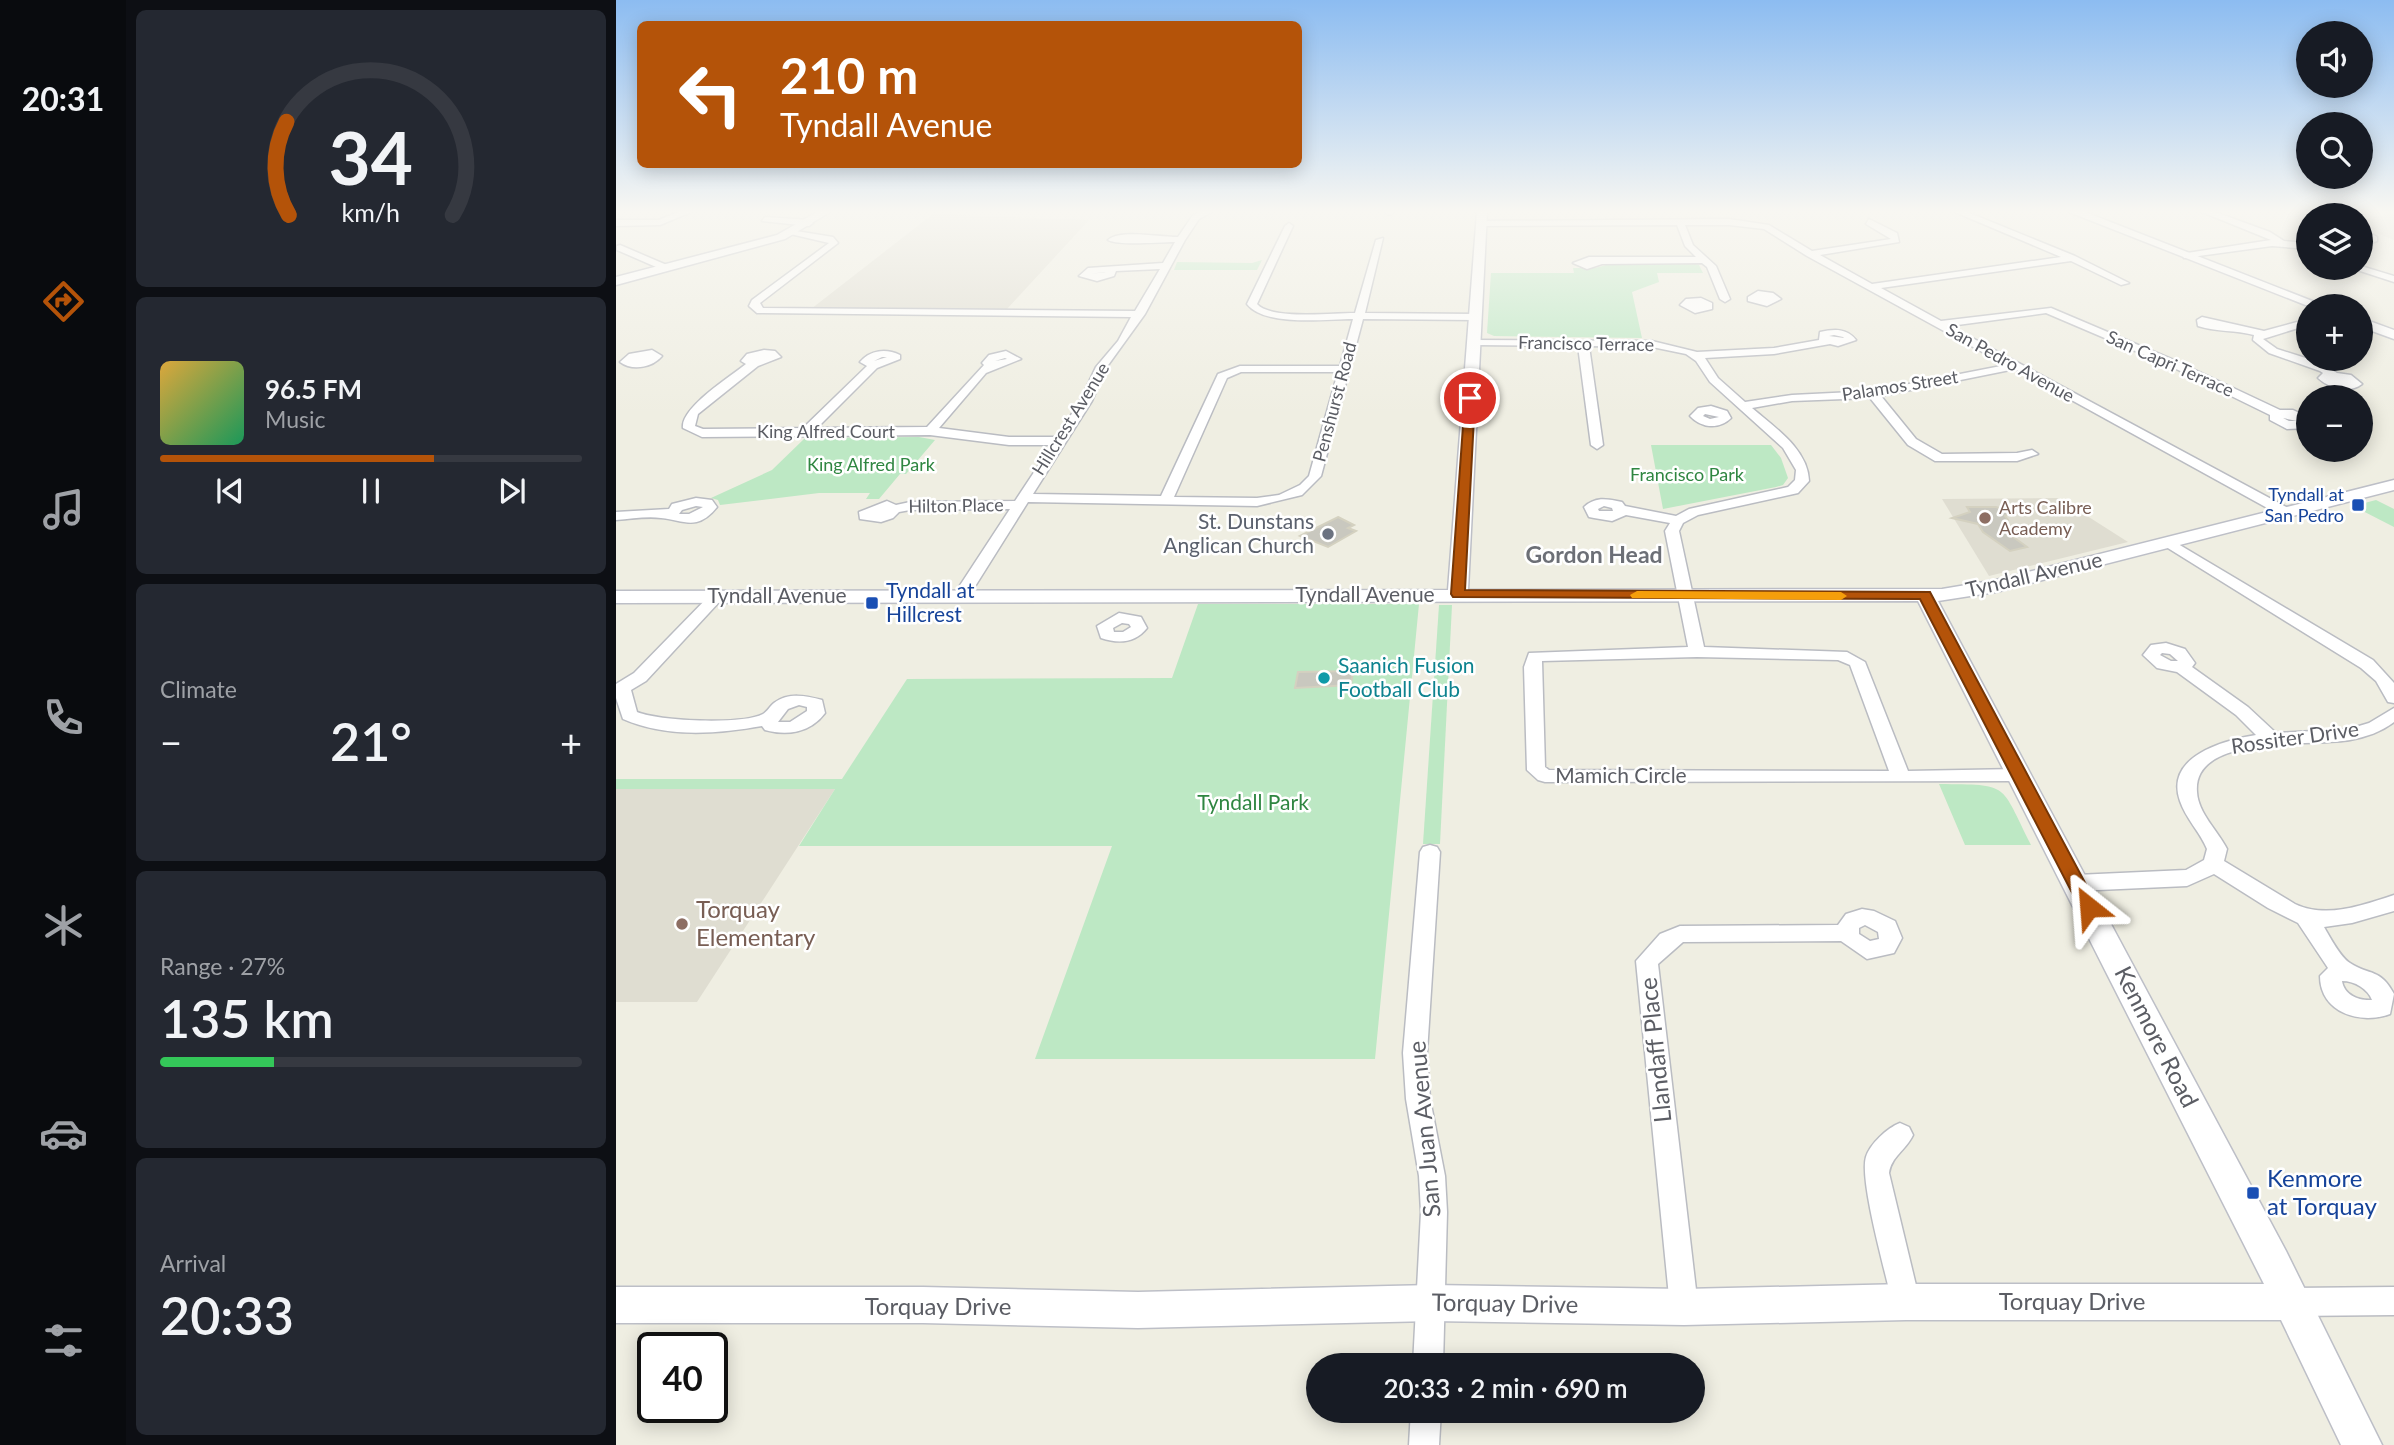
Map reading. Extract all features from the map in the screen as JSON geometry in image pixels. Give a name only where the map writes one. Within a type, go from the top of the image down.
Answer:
[{"type":"street","points":[[785,279],[755,302],[754,306],[761,311],[1140,314]]},
{"type":"street","name":"Hillcrest Avenue","points":[[961,596],[1086,401],[1101,367],[1122,342],[1158,279]]},
{"type":"street","points":[[1265,279],[1252,304],[1254,309],[1280,316],[1476,317]]},
{"type":"street","name":"Penshurst Road","points":[[1020,502],[1166,499],[1197,502],[1267,501],[1290,496],[1307,487],[1315,476],[1369,279]]},
{"type":"street","points":[[1458,594],[1461,508],[1478,279]]},
{"type":"street","points":[[1717,279],[1725,299]]},
{"type":"street","name":"San Pedro Avenue","points":[[1856,279],[2286,512]]},
{"type":"street","points":[[1870,287],[1923,279]]},
{"type":"street","points":[[2117,279],[2124,283]]},
{"type":"street","points":[[2249,279],[2296,297]]},
{"type":"street","points":[[1707,303],[1725,299],[1751,299]]},
{"type":"street","name":"San Capri Terrace","points":[[1938,324],[2046,310],[2172,363],[2278,414],[2296,416]]},
{"type":"street","points":[[2225,325],[2264,334]]},
{"type":"street","points":[[2296,325],[2264,334],[2258,337],[2258,340],[2266,348],[2319,366],[2332,374]]},
{"type":"street","points":[[2373,327],[2394,335]]},
{"type":"street","points":[[1695,355],[1774,351],[1829,341]]},
{"type":"street","name":"Francisco Terrace","points":[[1475,342],[1663,344],[1695,355]]},
{"type":"street","points":[[1583,343],[1597,445]]},
{"type":"street","points":[[1695,355],[1714,380],[1788,446],[1802,470],[1802,481],[1793,490],[1694,512],[1678,520],[1672,531],[1697,652]]},
{"type":"street","name":"King Alfred Court","points":[[755,363],[693,412],[688,421],[689,428],[702,433],[930,431],[1009,441],[1059,441]]},
{"type":"street","points":[[806,432],[874,365]]},
{"type":"street","points":[[930,431],[982,370],[992,365]]},
{"type":"street","name":"Palamos Street","points":[[1723,414],[1792,398],[1873,394],[2015,366]]},
{"type":"street","points":[[1166,499],[1222,376],[1228,369],[1343,369]]},
{"type":"street","points":[[1873,394],[1912,442],[1939,458],[2017,457],[2032,454]]},
{"type":"street","name":"Tyndall Avenue","points":[[616,597],[1951,594],[1996,586],[2394,485]]},
{"type":"street","name":"Hilton Place","points":[[894,509],[909,506],[1020,502]]},
{"type":"street","points":[[1622,510],[1678,520]]},
{"type":"street","points":[[616,516],[671,513]]},
{"type":"street","points":[[2168,542],[2367,664],[2393,694]]},
{"type":"street","name":"Kenmore Road","points":[[1925,595],[2292,1302],[2362,1445]]},
{"type":"street","points":[[1125,618],[1134,596]]},
{"type":"street","points":[[716,597],[639,677],[619,690],[629,715],[640,722],[657,725],[743,724],[768,719]]},
{"type":"street","name":"Mamich Circle","points":[[1901,777],[1857,662],[1841,654],[1697,652],[1535,656],[1532,667],[1536,770],[1545,776],[1901,777],[2018,775]]},
{"type":"street","points":[[2181,667],[2242,711],[2273,741]]},
{"type":"street","name":"Rossiter Drive","points":[[2213,864],[2217,849],[2187,795],[2189,777],[2197,763],[2215,750],[2240,743],[2357,731],[2381,724],[2394,714]]},
{"type":"street","name":"San Juan Avenue","points":[[1429,1353],[1434,1212],[1432,1176],[1418,1099],[1415,1053],[1430,852]]},
{"type":"street","points":[[2076,883],[2187,878],[2201,873],[2213,864],[2306,918],[2342,971]]},
{"type":"street","points":[[2306,918],[2328,919],[2373,911],[2394,903]]},
{"type":"street","name":"Llandaff Place","points":[[1684,1307],[1647,961],[1668,940],[1680,934],[1847,933]]},
{"type":"street","points":[[1900,1135],[1878,1158],[1876,1174],[1906,1302]]},
{"type":"street","name":"Torquay Drive","points":[[616,1305],[923,1305],[1138,1310],[1432,1303],[1684,1307],[1906,1302],[2394,1301]]},
{"type":"street","points":[[1423,1445],[1425,1423]]},
{"type":"shaded area","points":[[849,279],[1034,279],[1007,309],[811,309]]},
{"type":"shaded area","points":[[2059,498],[2128,542],[1989,576],[1942,499]]},
{"type":"shaded area","name":"Torquay Elementary","points":[[616,789],[835,789],[697,1002],[616,1002]]},
{"type":"green space","points":[[1491,279],[1658,279],[1659,282],[1632,292],[1642,338],[1494,336],[1487,333]]},
{"type":"green space","name":"King Alfred Park","points":[[919,437],[935,440],[906,474],[900,474],[879,499],[866,499],[870,493],[819,493],[720,505],[718,500],[711,498],[772,470],[805,438]]},
{"type":"green space","name":"Francisco Park","points":[[1651,445],[1771,445],[1781,458],[1788,478],[1783,485],[1776,487],[1663,509]]},
{"type":"green space","points":[[2376,500],[2394,509],[2394,527],[2353,506]]},
{"type":"green space","name":"Tyndall Park","points":[[1198,604],[1419,604],[1375,1059],[1035,1059],[1112,846],[799,846],[835,789],[616,789],[616,779],[842,779],[907,679],[1172,678]]},
{"type":"green space","points":[[1439,605],[1452,605],[1440,844],[1423,844]]},
{"type":"green space","points":[[1939,784],[1979,785],[2000,791],[2007,798],[2031,845],[1965,845]]},
{"type":"building","points":[[1967,507],[1996,507],[2011,512],[2005,516],[2008,520],[2004,523],[2012,536],[2027,547],[2010,551],[1983,532],[1978,524],[1952,518],[1970,512]]},
{"type":"building","name":"St. Dunstans Anglican Church","points":[[1338,517],[1354,525],[1348,528],[1356,531],[1328,547],[1300,536]]},
{"type":"building","name":"Saanich Fusion Football Club","points":[[1353,671],[1351,685],[1295,688],[1298,672]]},
{"type":"slow traffic","points":[[1637,595],[1841,596]]},
{"type":"place","name":"Tyndall at San Pedro","points":[[2358,505]]},
{"type":"place","name":"Arts Calibre Academy","points":[[1985,518]]},
{"type":"place","name":"St. Dunstans Anglican Church","points":[[1328,534]]},
{"type":"place","name":"Tyndall at Hillcrest","points":[[872,603]]},
{"type":"place","name":"Saanich Fusion Football Club","points":[[1324,678]]},
{"type":"place","name":"Torquay Elementary","points":[[682,924]]},
{"type":"place","name":"Kenmore at Torquay","points":[[2253,1193]]},
{"type":"district","name":"Gordon Head","points":[[1594,555]]},
{"type":"route","points":[[1470,398],[1461,508],[1458,594],[1925,595],[2089,907]]}]
